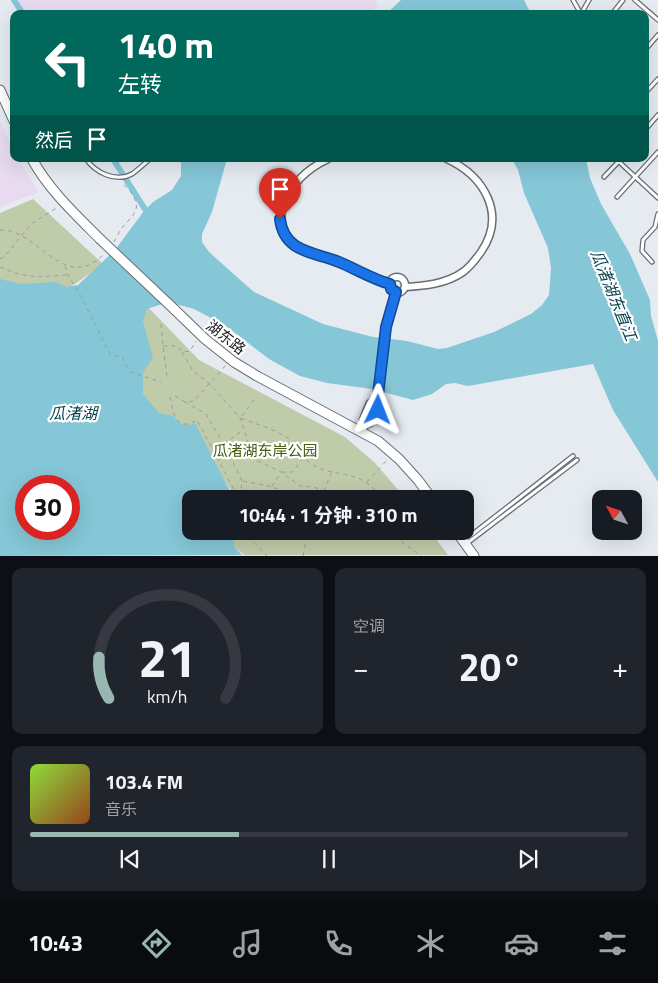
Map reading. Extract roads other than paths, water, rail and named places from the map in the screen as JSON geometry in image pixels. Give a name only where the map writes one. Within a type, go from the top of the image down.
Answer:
[{"type":"street","points":[[0,90],[10,112]]},
{"type":"street","name":"湖东路","points":[[34,162],[48,184],[64,203],[200,335],[230,359],[257,376],[364,428],[418,480],[425,490]]},
{"type":"street","points":[[322,162],[310,168],[293,186],[282,208],[280,219],[283,232],[296,246],[310,254],[336,261],[390,284]]},
{"type":"street","points":[[405,286],[424,286],[446,280],[463,272],[473,262],[488,238],[491,209],[486,193],[476,178],[454,162]]},
{"type":"street","points":[[399,277],[403,279],[405,286],[402,291],[396,292],[391,289],[390,284],[392,279],[399,277]]},
{"type":"street","points":[[364,428],[363,420],[370,403],[376,398],[386,327],[396,292]]},
{"type":"street","points":[[462,540],[474,556]]},
{"type":"lane","points":[[615,10],[623,0]]},
{"type":"lane","points":[[635,0],[644,10]]},
{"type":"lane","points":[[640,4],[643,0]]},
{"type":"lane","points":[[649,45],[658,34]]},
{"type":"lane","points":[[649,88],[658,78]]},
{"type":"lane","points":[[649,125],[658,115]]},
{"type":"lane","points":[[617,197],[658,152]]},
{"type":"lane","points":[[89,162],[98,172],[120,177],[131,175],[146,162]]},
{"type":"lane","points":[[604,177],[616,162]]},
{"type":"lane","points":[[620,162],[658,198]]},
{"type":"lane","points":[[652,262],[642,251],[642,240],[655,227],[658,214]]},
{"type":"lane","points":[[464,543],[573,456]]},
{"type":"lane","points":[[464,543],[577,460]]},
{"type":"water","points":[[401,0],[524,0],[529,10],[390,10]]},
{"type":"water","points":[[181,162],[226,162],[212,212],[202,234],[202,242],[209,252],[254,292],[323,324],[373,337],[407,341],[438,349],[447,348],[494,332],[531,314],[542,305],[549,295],[551,268],[548,248],[524,193],[518,170],[514,162],[587,162],[590,178],[601,204],[630,254],[650,300],[651,316],[658,341],[658,482],[613,410],[593,364],[468,386],[455,383],[446,384],[432,394],[413,400],[372,389],[327,383],[300,376],[269,359],[226,326],[194,309],[168,302],[147,309],[143,321],[153,358],[143,372],[143,394],[159,413],[173,416],[181,424],[190,425],[195,423],[229,490],[182,490],[182,540],[234,540],[234,547],[242,555],[0,556],[0,279],[20,284],[56,282],[67,287],[78,285],[115,250],[153,202],[172,190],[181,176]]},
{"type":"waterway","points":[[14,0],[20,10]]},
{"type":"waterway","points":[[115,162],[150,217]]},
{"type":"water label","name":"瓜渚湖东直江","points":[[614,295]]},
{"type":"water label","name":"瓜渚湖","points":[[73,413]]},
{"type":"park label","name":"瓜渚湖东岸公园","points":[[265,450]]}]
